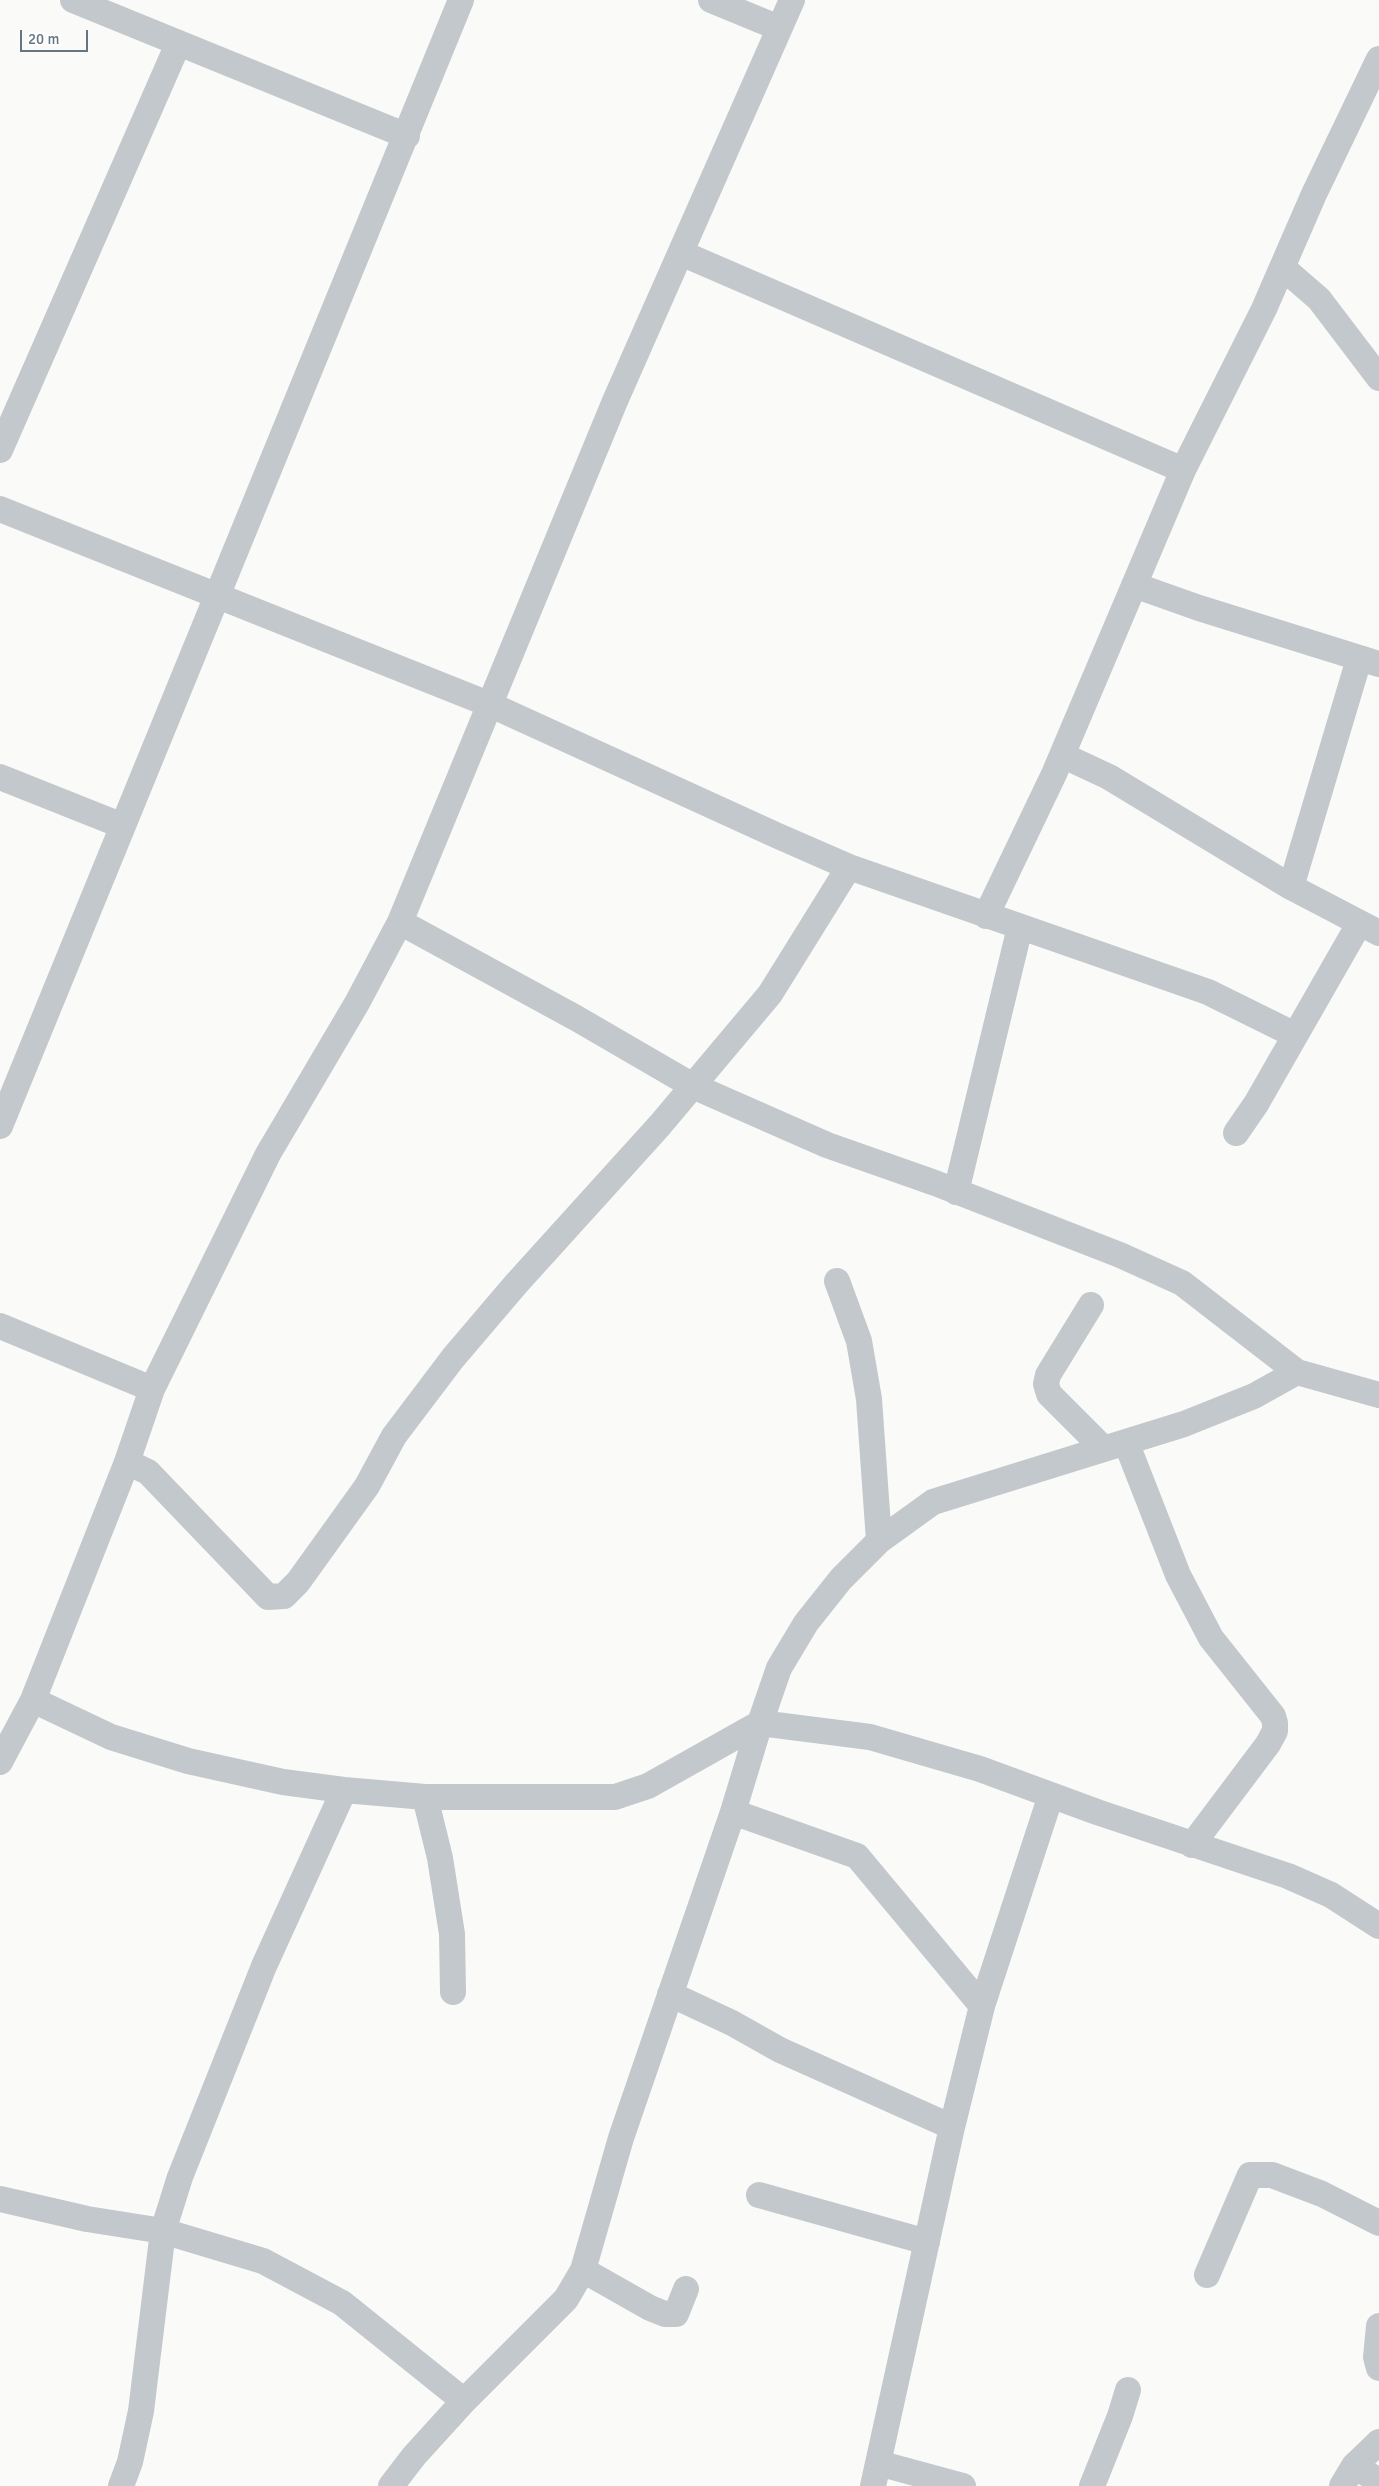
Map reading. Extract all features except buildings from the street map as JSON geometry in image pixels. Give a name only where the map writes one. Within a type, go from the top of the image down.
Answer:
[{"type":"street","points":[[73,0],[407,136]]},
{"type":"street","points":[[0,1126],[407,136],[461,0]]},
{"type":"street","points":[[711,0],[779,28]]},
{"type":"street","points":[[0,1762],[33,1700],[126,1462],[152,1389],[268,1154],[357,1003],[400,922],[615,402],[792,0]]},
{"type":"street","points":[[0,450],[178,44]]},
{"type":"street","points":[[986,916],[1062,755],[1183,470],[1264,309],[1314,194],[1379,59]]},
{"type":"street","points":[[681,253],[1183,470]]},
{"type":"street","points":[[1282,267],[1319,299],[1379,378]]},
{"type":"street","points":[[0,509],[216,597],[491,704],[849,867],[1208,992],[1295,1035]]},
{"type":"street","points":[[1134,584],[1198,608],[1369,662],[1291,887]]},
{"type":"street","points":[[1062,755],[1109,777],[1291,887],[1369,928],[1295,1035],[1256,1104],[1236,1133]]},
{"type":"street","points":[[0,777],[123,826]]},
{"type":"street","points":[[126,1462],[148,1472],[268,1597],[284,1596],[298,1582],[367,1486],[394,1436],[453,1358],[693,1086],[770,994],[849,867]]},
{"type":"street","points":[[400,922],[576,1018],[693,1086],[827,1145],[1120,1255],[1182,1283],[1297,1372],[1379,1395]]},
{"type":"street","points":[[956,1192],[1020,927]]},
{"type":"street","points":[[837,1281],[859,1342],[868,1399],[879,1541]]},
{"type":"street","points":[[1091,1306],[1048,1375],[1046,1384],[1049,1394],[1115,1446],[1211,1638],[1273,1716],[1276,1723],[1275,1731],[1268,1744],[1192,1844]]},
{"type":"street","points":[[0,1326],[152,1389]]},
{"type":"street","points":[[391,2486],[414,2456],[464,2401],[566,2299],[582,2270],[621,2138],[733,1812],[760,1722],[779,1668],[806,1623],[842,1579],[879,1541],[933,1502],[1184,1424],[1254,1396],[1297,1372]]},
{"type":"street","points":[[33,1700],[111,1737],[188,1761],[283,1782],[344,1790],[425,1797],[615,1797],[648,1786],[760,1722],[870,1737],[980,1770],[1288,1876],[1331,1894],[1379,1926]]},
{"type":"street","points":[[121,2486],[130,2462],[141,2411],[163,2231],[180,2177],[264,1966],[344,1790]]},
{"type":"street","points":[[963,2486],[875,2475],[952,2128],[982,2006],[1051,1795]]},
{"type":"street","points":[[425,1797],[440,1858],[451,1924],[453,1992]]},
{"type":"street","points":[[733,1812],[857,1856],[982,2006]]},
{"type":"street","points":[[670,1994],[732,2023],[780,2050],[952,2128]]},
{"type":"street","points":[[1207,2275],[1250,2175],[1272,2175],[1322,2194],[1379,2223]]},
{"type":"street","points":[[759,2195],[927,2242]]},
{"type":"street","points":[[0,2199],[87,2219],[163,2231],[263,2260],[342,2303],[464,2401]]},
{"type":"street","points":[[582,2270],[650,2308],[665,2314],[676,2314],[686,2289]]},
{"type":"street","points":[[1379,2326],[1376,2357],[1379,2368]]},
{"type":"street","points":[[1092,2486],[1120,2416],[1128,2390]]},
{"type":"street","points":[[1348,2476],[1379,2442]]},
{"type":"street","points":[[1348,2476],[1379,2481]]}]
